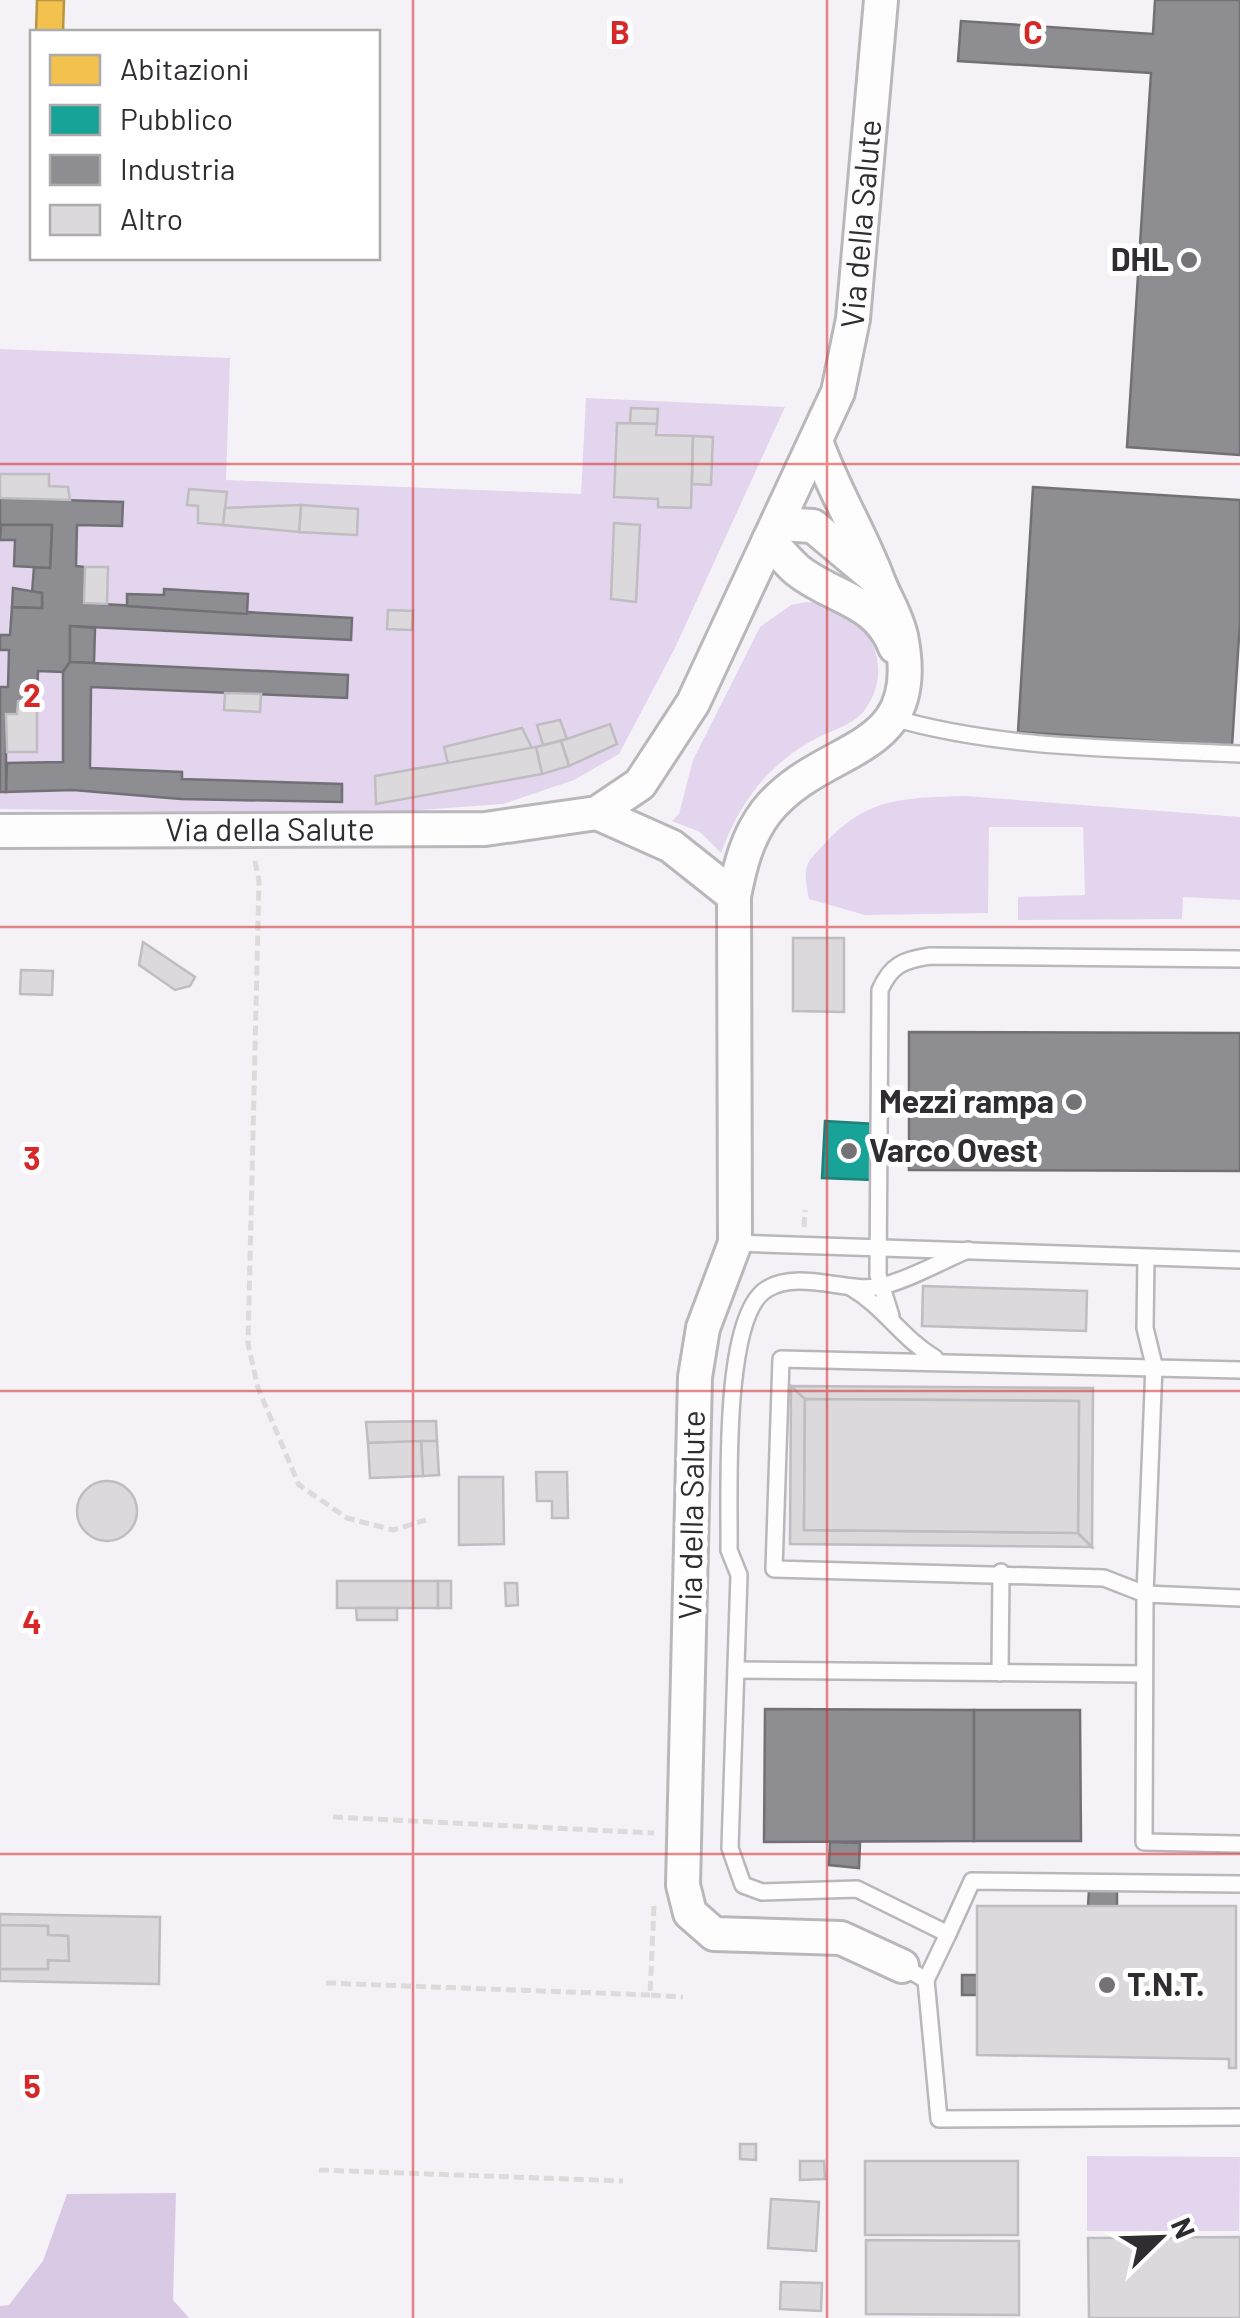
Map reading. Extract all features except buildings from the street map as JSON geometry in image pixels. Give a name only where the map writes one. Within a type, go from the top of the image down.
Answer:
[{"type":"street","name":"Via della Salute","points":[[0,831],[250,834],[484,829],[596,814],[618,802],[656,766],[693,703],[838,392],[854,319],[881,0]]},
{"type":"street","points":[[816,441],[833,488],[876,565],[878,580],[895,613],[903,671],[893,718]]},
{"type":"street","points":[[878,580],[813,526],[773,532],[799,571],[858,600],[883,622],[903,671]]},
{"type":"street","name":"Via della Salute","points":[[893,718],[883,734],[802,780],[766,812],[742,854],[734,896],[735,1243],[704,1328],[695,1377],[683,1885],[690,1913],[714,1934],[841,1938],[914,1973]]},
{"type":"street","points":[[596,814],[671,846],[734,896]]},
{"type":"lane","points":[[893,718],[980,738],[1240,754]]},
{"type":"lane","points":[[891,1316],[880,1287],[879,1246],[880,990],[889,970],[906,960],[930,956],[1240,959]]},
{"type":"lane","points":[[735,1243],[1240,1260]]},
{"type":"lane","points":[[948,1934],[856,1889],[762,1892],[743,1885],[730,1848],[739,1575],[729,1550],[734,1360],[751,1308],[766,1289],[789,1283],[880,1287],[968,1250]]},
{"type":"lane","points":[[1146,1257],[1145,1328],[1154,1365],[1144,1674],[1144,1842],[1240,1844]]},
{"type":"lane","points":[[846,1285],[891,1316],[917,1347],[938,1360]]},
{"type":"lane","points":[[1240,1370],[781,1358],[774,1569],[1001,1572],[1104,1578],[1146,1594],[1240,1598]]},
{"type":"lane","points":[[1000,1673],[1001,1572]]},
{"type":"lane","points":[[736,1670],[1144,1674]]},
{"type":"lane","points":[[1240,1884],[972,1880],[948,1934],[914,1973],[939,2119],[1240,2117]]},
{"type":"path","points":[[250,834],[259,882],[248,1344],[258,1388],[300,1486],[347,1518],[393,1530],[426,1520]]},
{"type":"path","points":[[333,1817],[658,1834]]},
{"type":"path","points":[[650,1995],[655,1888]]},
{"type":"path","points":[[326,1983],[683,1996]]},
{"type":"path","points":[[319,2170],[623,2181]]},
{"type":"shaded area","points":[[0,349],[230,358],[226,480],[581,494],[586,398],[785,407],[675,648],[619,754],[574,780],[503,804],[364,814],[0,809]]},
{"type":"shaded area","points":[[807,602],[845,613],[870,639],[877,656],[874,693],[854,720],[800,748],[770,772],[737,817],[721,853],[700,832],[672,821],[679,814],[693,760],[760,627],[791,605]]},
{"type":"shaded area","points":[[965,796],[1240,817],[1240,900],[1183,897],[1182,919],[1018,920],[1018,897],[1085,895],[1083,827],[989,827],[988,913],[865,915],[809,899],[806,871],[810,860],[860,814],[908,799]]},
{"type":"shaded area","points":[[1087,2156],[1240,2157],[1239,2231],[1087,2231]]},
{"type":"shaded area","points":[[176,2193],[173,2300],[189,2318],[0,2318],[0,2306],[9,2305],[43,2261],[67,2194]]},
{"type":"place","name":"DHL","points":[[1189,260]]},
{"type":"place","name":"Mezzi rampa","points":[[1074,1102]]},
{"type":"place","name":"Varco Ovest","points":[[849,1151]]},
{"type":"place","name":"T.N.T.","points":[[1107,1985]]}]
